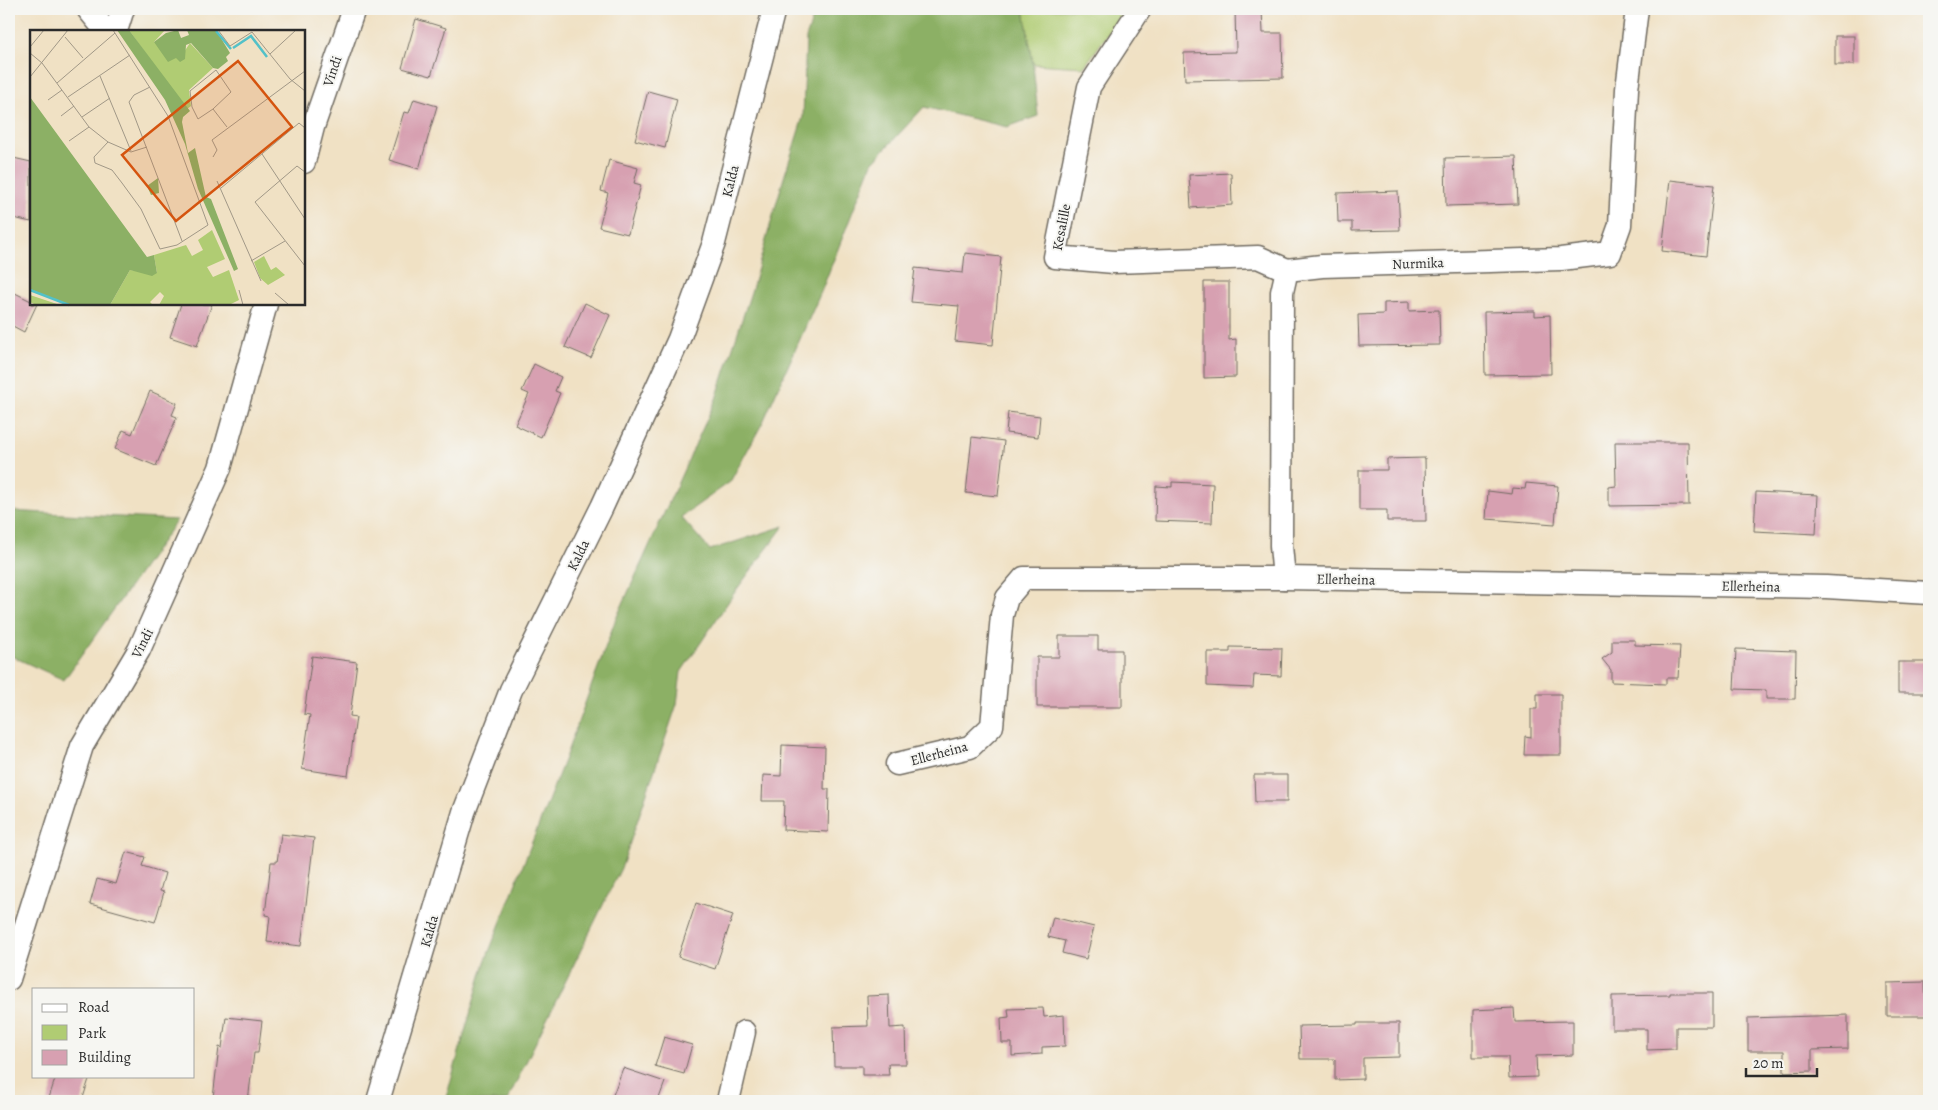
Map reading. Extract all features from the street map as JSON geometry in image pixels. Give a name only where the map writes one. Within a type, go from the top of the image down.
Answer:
[{"type":"street","points":[[88,9],[105,30]]},
{"type":"street","points":[[116,30],[123,9]]},
{"type":"street","name":"Vindi","points":[[305,153],[308,125],[354,9]]},
{"type":"street","name":"Kalda","points":[[378,1101],[464,812],[511,690],[602,508],[679,339],[714,243],[774,9]]},
{"type":"street","name":"Kesalille","points":[[1140,9],[1089,87],[1054,257],[1114,262],[1258,257],[1287,270]]},
{"type":"street","name":"Nurmika","points":[[1287,270],[1322,266],[1561,259],[1610,253],[1620,225],[1628,89],[1636,9]]},
{"type":"street","points":[[1284,578],[1281,546],[1282,292],[1287,270]]},
{"type":"street","name":"Vindi","points":[[9,979],[82,746],[139,650],[220,468],[266,305]]},
{"type":"street","name":"Ellerheina","points":[[897,764],[970,747],[992,726],[1002,615],[1007,598],[1024,578],[1284,578],[1826,587],[1929,593]]},
{"type":"street","points":[[728,1101],[744,1032]]},
{"type":"green space","points":[[816,9],[1024,9],[1033,64],[1038,116],[1007,127],[924,107],[872,163],[821,292],[763,422],[730,482],[681,517],[710,550],[784,526],[737,589],[681,672],[677,704],[622,866],[507,1101],[445,1101],[485,962],[565,758],[615,621],[716,399],[752,289],[803,117],[806,38]]},
{"type":"green space","points":[[1024,9],[1126,9],[1084,67],[1033,64]]},
{"type":"green space","points":[[9,511],[177,520],[64,680],[9,655]]},
{"type":"building","points":[[1235,9],[1262,9],[1263,33],[1282,33],[1283,78],[1185,80],[1184,53],[1236,52]]},
{"type":"building","points":[[416,19],[446,28],[431,76],[402,68]]},
{"type":"building","points":[[1835,36],[1854,36],[1854,65],[1835,65]]},
{"type":"building","points":[[648,91],[677,99],[665,148],[635,140]]},
{"type":"building","points":[[414,99],[437,106],[419,169],[389,160],[404,112],[409,113]]},
{"type":"building","points":[[1516,156],[1518,204],[1446,206],[1445,158]]},
{"type":"building","points":[[9,157],[30,162],[30,222],[9,217]]},
{"type":"building","points":[[609,160],[638,168],[634,183],[641,185],[628,234],[599,227],[608,193],[601,191]]},
{"type":"building","points":[[1231,173],[1232,205],[1191,208],[1189,175]]},
{"type":"building","points":[[1670,180],[1714,185],[1706,256],[1662,251]]},
{"type":"building","points":[[1398,191],[1400,230],[1352,231],[1352,222],[1338,222],[1337,193]]},
{"type":"building","points":[[965,253],[1001,257],[993,345],[955,341],[959,306],[911,302],[915,268],[963,273]]},
{"type":"building","points":[[1204,282],[1229,282],[1229,340],[1236,339],[1236,377],[1204,378]]},
{"type":"building","points":[[9,290],[30,300],[30,305],[37,305],[24,332],[9,324]]},
{"type":"building","points":[[1409,302],[1409,311],[1439,310],[1440,345],[1359,346],[1358,315],[1384,314],[1384,303]]},
{"type":"building","points":[[585,303],[610,315],[591,358],[565,347]]},
{"type":"building","points":[[181,305],[212,305],[197,346],[170,337]]},
{"type":"building","points":[[1535,311],[1535,316],[1550,315],[1551,374],[1485,375],[1484,312]]},
{"type":"building","points":[[534,364],[561,377],[555,391],[560,393],[541,437],[515,425],[529,394],[522,391]]},
{"type":"building","points":[[150,391],[177,403],[172,415],[177,417],[156,466],[115,449],[123,430],[132,434]]},
{"type":"building","points":[[1008,412],[1040,416],[1038,437],[1006,433]]},
{"type":"building","points":[[972,437],[1004,441],[998,496],[966,493]]},
{"type":"building","points":[[1615,442],[1688,442],[1689,505],[1609,506],[1609,487],[1616,486]]},
{"type":"building","points":[[1425,458],[1426,521],[1387,521],[1387,510],[1359,510],[1359,470],[1387,470],[1387,459]]},
{"type":"building","points":[[1172,482],[1213,484],[1212,523],[1155,521],[1156,486],[1172,487]]},
{"type":"building","points":[[1526,483],[1558,486],[1555,524],[1486,519],[1488,491],[1512,494],[1513,488],[1525,489]]},
{"type":"building","points":[[1756,492],[1818,495],[1816,534],[1754,531]]},
{"type":"building","points":[[1059,636],[1098,636],[1098,650],[1122,650],[1122,707],[1037,707],[1037,657],[1059,657]]},
{"type":"building","points":[[1612,640],[1635,640],[1635,645],[1680,646],[1678,678],[1666,678],[1666,684],[1611,682],[1611,670],[1602,659],[1612,652]]},
{"type":"building","points":[[1230,647],[1282,648],[1281,676],[1254,675],[1253,688],[1207,686],[1207,652],[1230,652]]},
{"type":"building","points":[[1736,649],[1796,651],[1795,699],[1766,699],[1766,690],[1734,689]]},
{"type":"building","points":[[312,656],[357,662],[350,716],[356,717],[348,776],[302,769],[310,715],[304,714]]},
{"type":"building","points":[[1898,662],[1929,662],[1929,693],[1898,693]]},
{"type":"building","points":[[1537,694],[1561,694],[1561,755],[1524,755],[1525,736],[1531,737],[1531,709],[1537,709]]},
{"type":"building","points":[[782,745],[825,747],[824,789],[829,789],[828,832],[783,830],[784,801],[762,801],[763,775],[781,776]]},
{"type":"building","points":[[1254,775],[1287,775],[1287,802],[1255,802]]},
{"type":"building","points":[[281,834],[314,838],[301,946],[267,942],[270,916],[265,915],[271,862],[277,862]]},
{"type":"building","points":[[126,852],[145,857],[142,866],[165,873],[160,891],[164,892],[155,922],[90,904],[97,879],[116,884]]},
{"type":"building","points":[[696,903],[733,915],[715,969],[678,957]]},
{"type":"building","points":[[1053,917],[1094,927],[1086,959],[1062,953],[1065,941],[1048,937]]},
{"type":"building","points":[[1925,982],[1926,1016],[1887,1016],[1887,983]]},
{"type":"building","points":[[1670,993],[1712,993],[1712,1027],[1676,1027],[1676,1049],[1647,1050],[1647,1029],[1612,1029],[1612,996],[1670,995]]},
{"type":"building","points":[[889,995],[890,1028],[905,1027],[906,1064],[888,1064],[889,1075],[862,1075],[862,1066],[834,1066],[833,1027],[868,1026],[867,996]]},
{"type":"building","points":[[1043,1008],[1044,1017],[1064,1015],[1065,1046],[1042,1047],[1042,1054],[1012,1056],[1012,1043],[1002,1043],[1001,1018],[1009,1017],[1008,1009]]},
{"type":"building","points":[[1514,1008],[1515,1022],[1573,1021],[1573,1055],[1536,1056],[1537,1077],[1509,1078],[1508,1057],[1473,1057],[1473,1010]]},
{"type":"building","points":[[1848,1015],[1848,1049],[1812,1050],[1812,1071],[1784,1072],[1784,1051],[1748,1051],[1748,1018]]},
{"type":"building","points":[[226,1017],[262,1021],[258,1053],[254,1053],[248,1101],[217,1101],[217,1098],[213,1098],[219,1047],[222,1048]]},
{"type":"building","points":[[1357,1023],[1399,1023],[1399,1057],[1363,1058],[1363,1079],[1335,1080],[1335,1059],[1300,1059],[1299,1026],[1357,1025]]},
{"type":"building","points":[[664,1037],[692,1045],[684,1074],[655,1066]]},
{"type":"building","points":[[623,1068],[665,1082],[658,1101],[633,1101],[613,1095]]},
{"type":"building","points":[[55,1078],[89,1078],[82,1101],[48,1101]]}]
